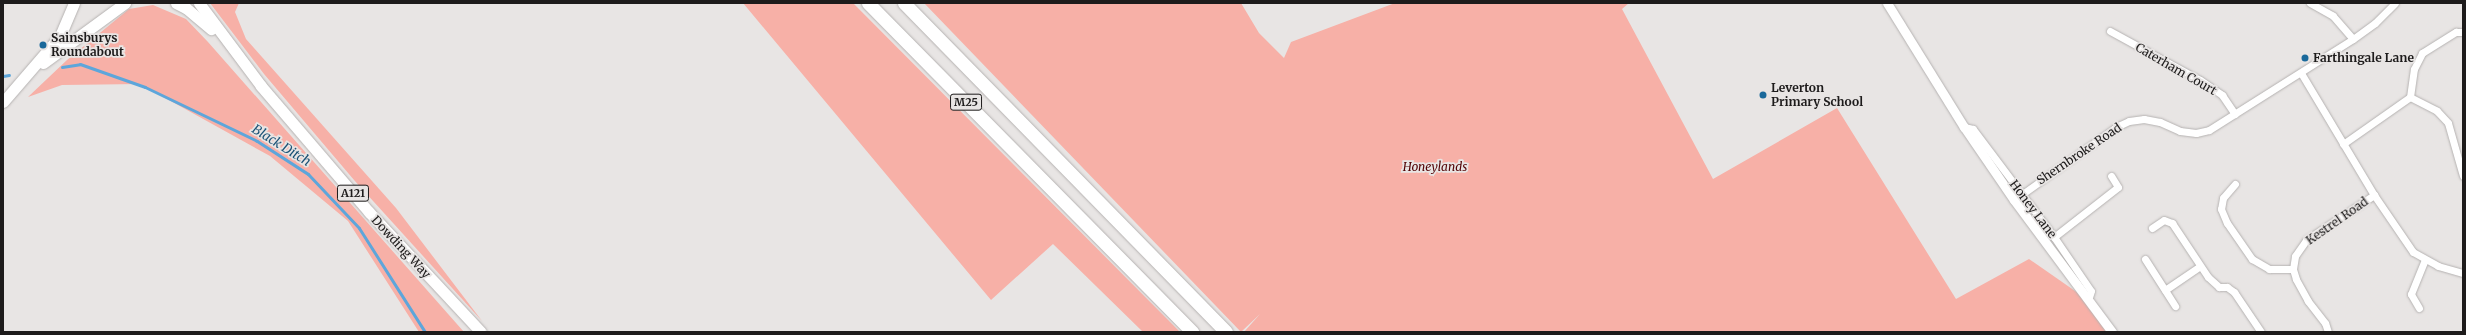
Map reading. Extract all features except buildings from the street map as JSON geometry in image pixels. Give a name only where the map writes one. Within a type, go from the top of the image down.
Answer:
[{"type":"highway","name":"M25","points":[[868,3],[1192,332]]},
{"type":"highway","name":"M25","points":[[904,3],[1226,332]]},
{"type":"main road","points":[[3,102],[33,70],[62,32],[74,3]]},
{"type":"main road","points":[[33,70],[125,3]]},
{"type":"main road","name":"Dowding Way","points":[[176,3],[200,19],[232,49]]},
{"type":"main road","name":"Dowding Way","points":[[199,3],[232,49],[369,212],[481,332]]},
{"type":"street","name":"Honey Lane","points":[[1887,3],[1964,127],[2017,197],[2088,300],[2112,332]]},
{"type":"street","points":[[2310,3],[2333,16],[2353,39]]},
{"type":"street","name":"Shernbroke Road","points":[[2017,197],[2116,127],[2129,121],[2152,120],[2180,131],[2196,133],[2209,130],[2353,39],[2375,23],[2395,3]]},
{"type":"street","name":"Caterham Court","points":[[2110,31],[2200,80],[2222,95],[2235,114]]},
{"type":"street","points":[[2343,144],[2410,97],[2414,69],[2422,53],[2456,32],[2463,32]]},
{"type":"street","points":[[2301,73],[2374,195],[2413,252],[2425,260],[2463,273]]},
{"type":"street","points":[[2410,97],[2437,111],[2448,123],[2463,176]]},
{"type":"street","points":[[2054,237],[2118,187],[2111,176]]},
{"type":"street","points":[[2235,184],[2223,198],[2221,209],[2227,223],[2252,259],[2269,269],[2293,269],[2308,301],[2325,323],[2328,332]]},
{"type":"street","name":"Kestrel Road","points":[[2293,269],[2295,256],[2306,240],[2374,195]]},
{"type":"street","name":"Honey Lane","points":[[2017,197],[2054,237],[2091,291],[2088,300]]},
{"type":"street","points":[[2152,228],[2164,220],[2172,223],[2200,266],[2219,287],[2227,287],[2234,292],[2261,332]]},
{"type":"street","points":[[2145,260],[2175,306]]},
{"type":"street","points":[[2419,308],[2411,294],[2425,260]]},
{"type":"street","points":[[2165,290],[2200,266]]},
{"type":"green space","points":[[210,3],[239,3],[235,12],[246,39],[396,208],[482,321],[354,180],[264,74]]},
{"type":"green space","points":[[743,3],[853,3],[1180,332],[1143,332],[1053,244],[991,300]]},
{"type":"green space","name":"Honeylands","points":[[924,3],[1241,3],[1259,33],[1284,58],[1291,42],[1395,3],[1629,3],[1622,9],[1713,179],[1837,108],[1956,299],[2029,259],[2088,300],[2111,332],[1244,332],[1260,314],[1241,332]]},
{"type":"green space","points":[[153,5],[186,19],[208,42],[464,332],[419,332],[348,221],[270,156],[140,84],[62,85],[28,97],[67,60],[129,9]]},
{"type":"waterway","name":"Black Ditch","points":[[62,67],[80,64],[145,87],[257,141],[308,174],[359,228],[425,332]]},
{"type":"waterway","name":"Black Ditch","points":[[3,76],[9,75]]},
{"type":"place","name":"Sainsburys Roundabout","points":[[43,45]]},
{"type":"place","name":"Farthingale Lane","points":[[2305,58]]},
{"type":"place","name":"Leverton Primary School","points":[[1763,95]]}]
